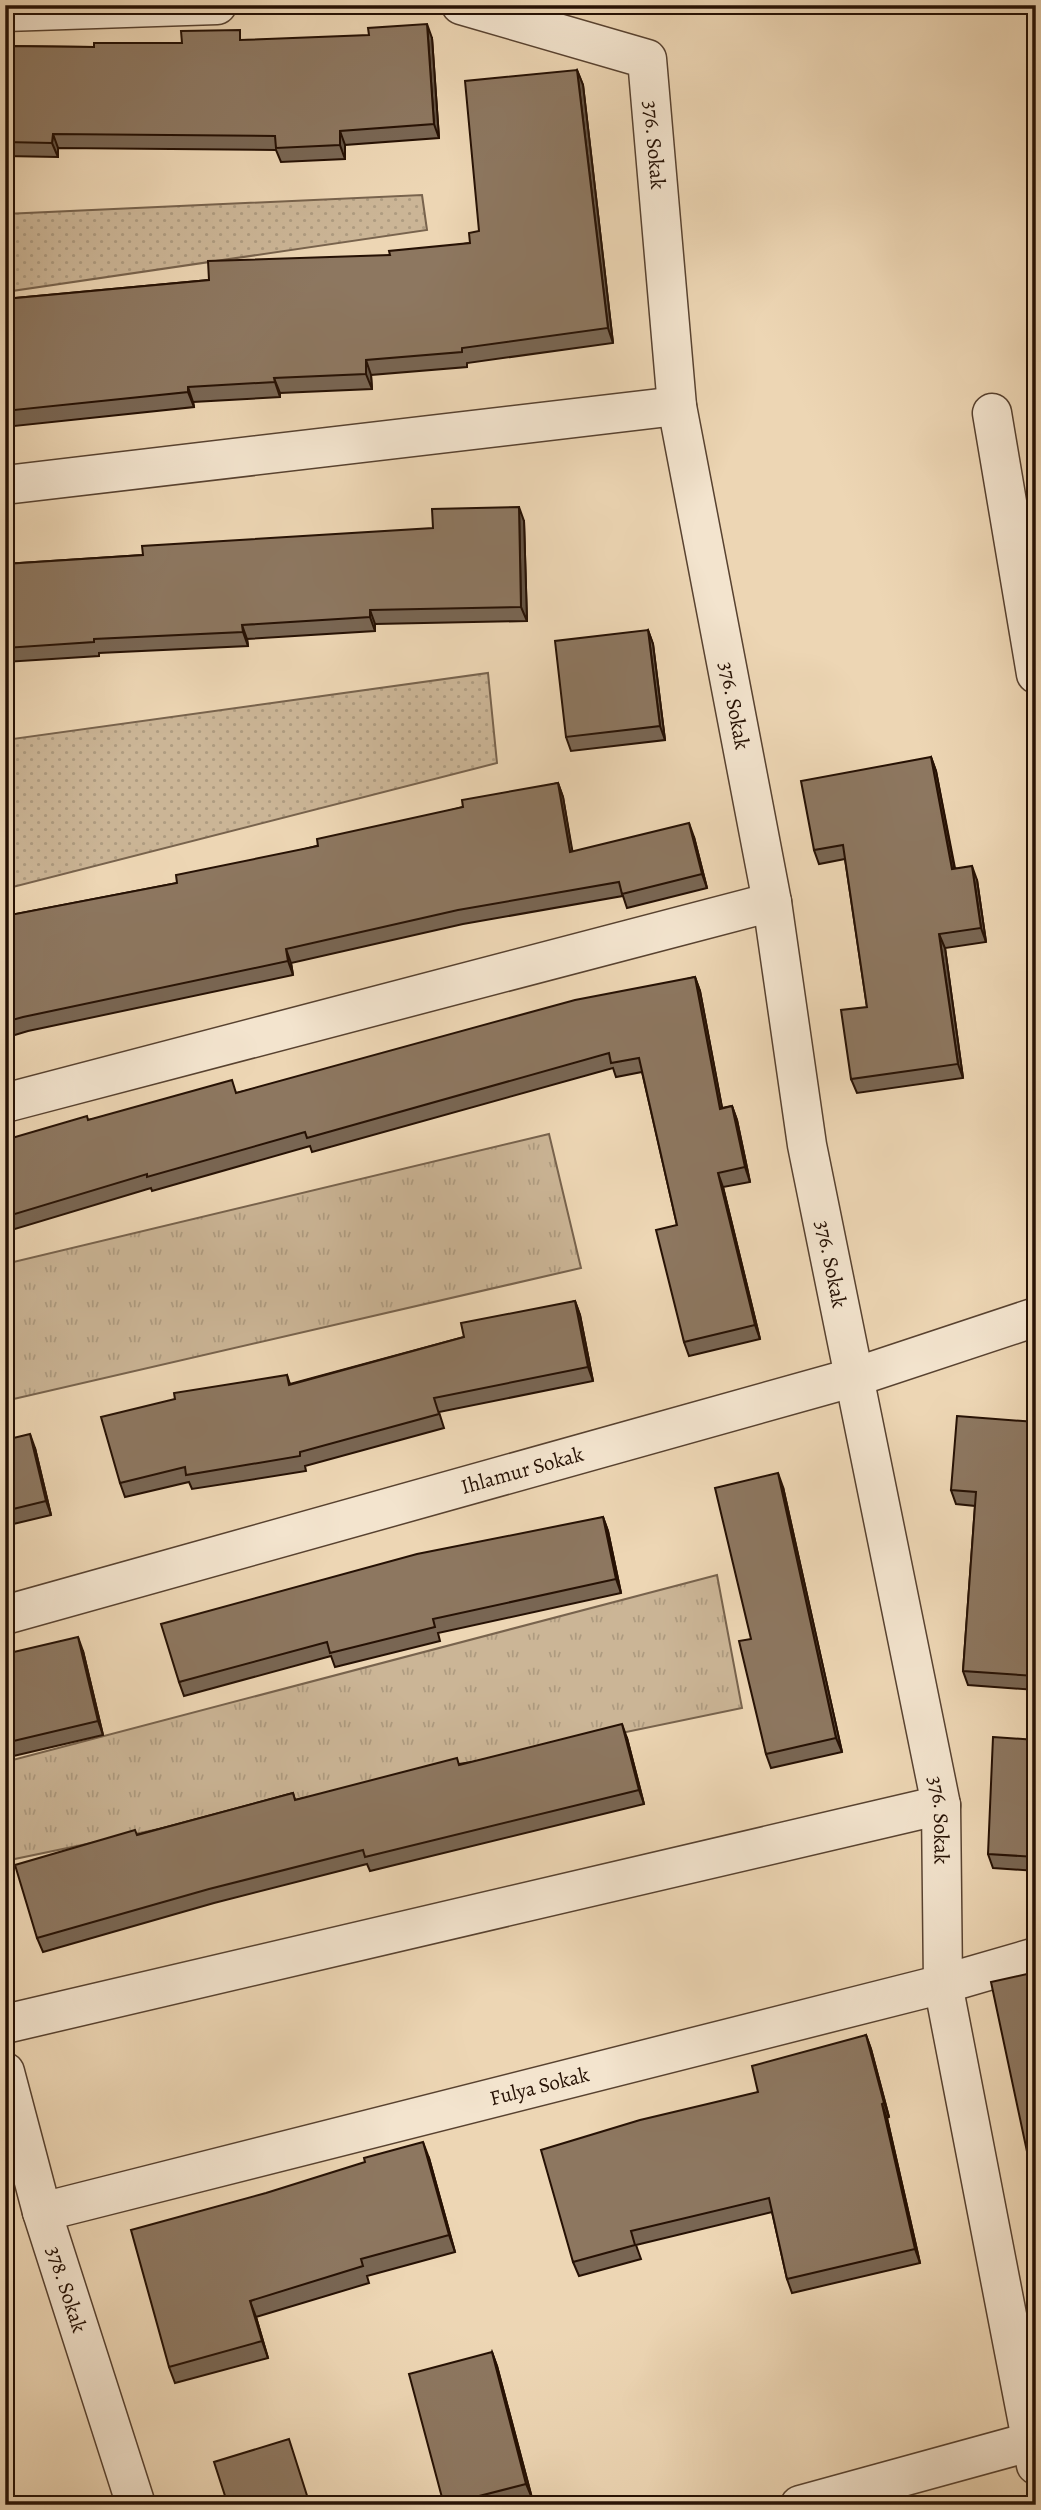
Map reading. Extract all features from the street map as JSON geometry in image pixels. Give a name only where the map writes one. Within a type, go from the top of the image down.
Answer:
[{"type":"street","points":[[5,12],[217,5]]},
{"type":"street","name":"376. Sokak","points":[[461,5],[647,59],[677,406],[772,902],[807,1145],[941,1805],[943,1984],[1034,2453]]},
{"type":"street","points":[[5,485],[677,406]]},
{"type":"street","points":[[992,413],[1036,674]]},
{"type":"street","points":[[5,1103],[772,902]]},
{"type":"street","name":"Ihlamur Sokak","points":[[5,1615],[855,1377],[1036,1317]]},
{"type":"street","points":[[5,2024],[941,1805]]},
{"type":"street","name":"Fulya Sokak","points":[[42,2212],[943,1984],[1036,1957]]},
{"type":"street","name":"378. Sokak","points":[[5,2072],[42,2212],[136,2505]]},
{"type":"street","points":[[800,2505],[1034,2453]]},
{"type":"green space","points":[[422,195],[427,230],[5,292],[5,214]]},
{"type":"green space","points":[[488,673],[497,763],[5,889],[5,740]]},
{"type":"green space","points":[[549,1134],[581,1268],[5,1401],[5,1264]]},
{"type":"green space","points":[[717,1575],[742,1708],[5,1861],[5,1762]]},
{"type":"building","points":[[427,24],[434,124],[340,131],[340,145],[276,148],[275,136],[53,134],[52,143],[5,142],[5,46],[94,47],[94,43],[182,43],[181,31],[240,30],[240,40],[369,35],[368,28]]},
{"type":"building","points":[[577,70],[608,328],[462,348],[462,352],[366,360],[366,374],[274,378],[275,382],[188,387],[188,392],[5,411],[5,299],[209,280],[208,261],[390,255],[389,251],[470,243],[469,233],[479,231],[465,81]]},
{"type":"building","points":[[519,507],[521,607],[370,610],[370,617],[242,625],[243,632],[94,639],[94,642],[5,648],[5,564],[143,555],[142,546],[433,528],[432,509]]},
{"type":"building","points":[[648,630],[660,726],[566,737],[555,641]]},
{"type":"building","points":[[931,757],[952,869],[972,866],[981,928],[939,934],[958,1064],[851,1079],[841,1010],[867,1007],[843,845],[814,850],[801,781]]},
{"type":"building","points":[[558,783],[570,852],[689,823],[702,874],[622,894],[619,882],[458,910],[286,949],[288,961],[5,1022],[5,916],[177,883],[176,875],[318,846],[317,839],[463,807],[462,800]]},
{"type":"building","points":[[695,977],[720,1109],[732,1106],[745,1167],[718,1173],[755,1325],[684,1342],[656,1230],[677,1225],[639,1058],[611,1063],[609,1053],[307,1138],[305,1132],[147,1177],[147,1174],[5,1217],[5,1140],[87,1116],[88,1120],[232,1080],[236,1093],[575,1000]]},
{"type":"building","points":[[575,1301],[588,1367],[434,1398],[439,1414],[300,1452],[300,1456],[186,1475],[185,1467],[120,1483],[101,1417],[175,1399],[174,1393],[287,1375],[289,1385],[464,1337],[461,1323]]},
{"type":"building","points":[[957,1416],[1036,1422],[1036,1676],[963,1671],[976,1492],[951,1490]]},
{"type":"building","points":[[30,1434],[46,1501],[5,1511],[5,1440]]},
{"type":"building","points":[[778,1473],[836,1738],[766,1754],[739,1641],[751,1639],[715,1488]]},
{"type":"building","points":[[603,1517],[616,1579],[433,1619],[435,1627],[330,1653],[327,1642],[179,1682],[161,1624],[417,1554]]},
{"type":"building","points":[[78,1637],[98,1721],[5,1743],[5,1654]]},
{"type":"building","points":[[622,1724],[639,1790],[365,1857],[363,1850],[209,1889],[37,1938],[15,1865],[135,1830],[137,1835],[293,1793],[295,1800],[457,1758],[459,1765]]},
{"type":"building","points":[[993,1737],[1036,1740],[1036,1857],[988,1854]]},
{"type":"building","points":[[1036,1972],[1036,2194],[991,1982]]},
{"type":"building","points":[[866,2035],[884,2103],[882,2104],[915,2249],[787,2279],[769,2198],[631,2231],[635,2245],[573,2262],[541,2150],[640,2120],[758,2092],[752,2066]]},
{"type":"building","points":[[423,2142],[449,2235],[361,2259],[363,2266],[250,2301],[262,2341],[169,2367],[131,2230],[266,2193],[365,2162],[364,2158]]},
{"type":"building","points":[[492,2352],[526,2484],[444,2505],[409,2374]]},
{"type":"building","points":[[289,2439],[310,2505],[228,2505],[214,2462]]}]
